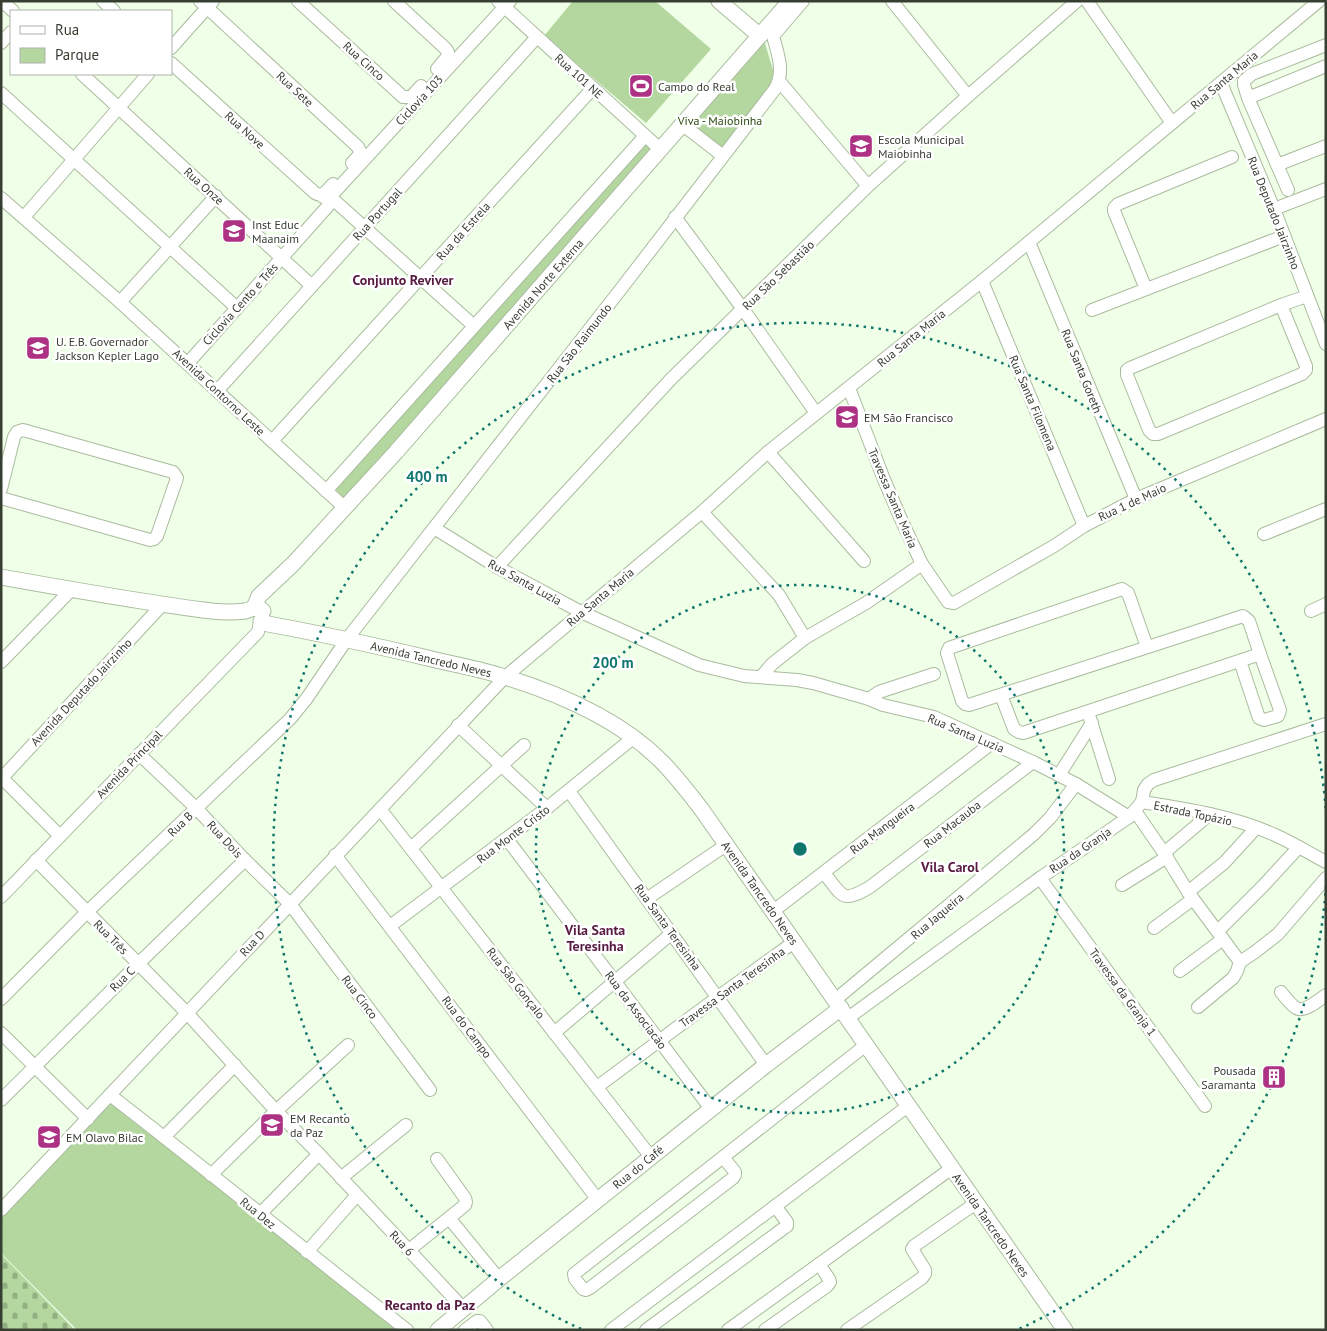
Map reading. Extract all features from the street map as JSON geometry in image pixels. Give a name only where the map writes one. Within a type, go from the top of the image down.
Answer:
[{"type":"main road","points":[[718,1],[766,34]]},
{"type":"main road","name":"Avenida Norte Externa","points":[[237,612],[246,606],[258,616],[293,564],[396,452],[683,124],[766,34],[790,1]]},
{"type":"main road","name":"Avenida Tancredo Neves","points":[[1,577],[162,605],[258,616],[320,633],[505,677],[564,698],[604,718],[633,738],[660,759],[696,802],[1065,1330]]},
{"type":"main road","name":"Avenida Tancredo Neves","points":[[217,612],[237,612]]},
{"type":"main road","name":"Rua do Café","points":[[438,1330],[499,1278],[710,1109],[841,1009]]},
{"type":"street","points":[[2,1],[12,10]]},
{"type":"street","points":[[103,1],[113,10]]},
{"type":"street","name":"Rua Cinco","points":[[298,1],[403,97],[411,97],[432,80]]},
{"type":"street","points":[[394,1],[448,52],[448,57],[432,80]]},
{"type":"street","points":[[803,1],[766,34],[780,63],[779,81],[868,186]]},
{"type":"street","points":[[892,1],[968,96]]},
{"type":"street","name":"Rua São Sebastião","points":[[497,567],[671,379],[868,186],[1078,1]]},
{"type":"street","points":[[1087,1],[1172,123]]},
{"type":"street","name":"Rua Santa Maria","points":[[505,677],[702,512],[768,452],[982,281],[1319,1]]},
{"type":"street","name":"Rua Sete","points":[[172,47],[207,3],[358,147],[361,153],[324,194],[324,197]]},
{"type":"street","name":"Ciclovia 103","points":[[324,197],[504,3]]},
{"type":"street","name":"Rua 101 NE","points":[[504,3],[537,37],[661,150]]},
{"type":"street","points":[[1,43],[10,33]]},
{"type":"street","name":"Rua Portugal","points":[[217,391],[537,37]]},
{"type":"street","points":[[1288,190],[1248,98],[1244,81],[1252,74],[1326,45]]},
{"type":"street","name":"Rua Nove","points":[[172,64],[315,193],[336,202],[474,326]]},
{"type":"street","points":[[1248,98],[1326,66]]},
{"type":"street","name":"Rua Onze","points":[[83,75],[312,286]]},
{"type":"street","points":[[24,218],[144,78]]},
{"type":"street","name":"Rua São Raimundo","points":[[347,639],[611,302],[775,89],[779,81]]},
{"type":"street","name":"Rua Deputado Jairzinho","points":[[1221,83],[1274,209],[1326,344]]},
{"type":"street","name":"Rua da Estrela","points":[[272,441],[593,88]]},
{"type":"street","points":[[1,93],[237,308]]},
{"type":"street","points":[[683,124],[723,156]]},
{"type":"street","name":"Avenida Norte Externa","points":[[326,490],[645,136]]},
{"type":"street","points":[[1277,165],[1326,146]]},
{"type":"street","points":[[1146,289],[1114,208],[1118,204],[1232,157]]},
{"type":"street","points":[[1274,209],[1326,189]]},
{"type":"street","points":[[120,302],[216,196]]},
{"type":"street","name":"Ciclovia Cento e Três","points":[[188,363],[328,206],[324,197]]},
{"type":"street","name":"Avenida Contorno Leste","points":[[1,198],[188,363],[345,508]]},
{"type":"street","points":[[675,218],[743,309],[816,413]]},
{"type":"street","points":[[1092,310],[1284,236]]},
{"type":"street","name":"Rua Santa Goreth","points":[[1029,242],[1136,499]]},
{"type":"street","name":"Rua Santa Filomena","points":[[982,281],[1084,526]]},
{"type":"street","points":[[1281,305],[1306,366],[1306,370],[1302,374],[1158,434],[1152,434],[1127,375],[1127,370],[1281,305],[1308,296]]},
{"type":"street","name":"Travessa Santa Maria","points":[[849,388],[900,517],[922,564],[948,602]]},
{"type":"street","name":"Rua 1 de Maio","points":[[948,602],[954,603],[975,592],[1054,546],[1084,526],[1136,499],[1326,419]]},
{"type":"street","points":[[1,489],[14,437],[23,430],[173,472],[177,478],[157,536],[150,540],[1,498]]},
{"type":"street","points":[[768,452],[864,562]]},
{"type":"street","points":[[1264,534],[1326,508]]},
{"type":"street","points":[[702,512],[779,596],[805,638]]},
{"type":"street","name":"Rua Santa Luzia","points":[[434,528],[497,567],[581,612],[700,665],[760,678],[813,683],[883,705],[934,717],[1135,810]]},
{"type":"street","points":[[760,678],[772,664],[805,638],[866,603],[922,564]]},
{"type":"street","points":[[1,662],[72,589]]},
{"type":"street","points":[[1147,647],[1128,593],[1122,589],[949,648],[947,653],[962,701],[970,706],[1243,616],[1248,621],[1280,710],[1278,716],[1264,720],[1260,718],[1240,661]]},
{"type":"street","points":[[1311,611],[1326,604]]},
{"type":"street","name":"Avenida Deputado Jairzinho","points":[[2,778],[162,605]]},
{"type":"street","name":"Avenida Principal","points":[[1,897],[139,754],[258,616]]},
{"type":"street","name":"Rua B","points":[[1,1000],[87,912],[290,719],[307,698],[347,639]]},
{"type":"street","points":[[1002,695],[1014,728],[1023,733],[1090,717],[1260,654]]},
{"type":"street","points":[[869,700],[879,692],[934,674]]},
{"type":"street","name":"Rua D","points":[[1,1210],[505,677]]},
{"type":"street","points":[[1059,775],[1090,717]]},
{"type":"street","points":[[1090,717],[1109,779]]},
{"type":"street","name":"Rua da Granja","points":[[841,1009],[1040,878],[1135,810],[1144,790],[1154,780],[1326,724]]},
{"type":"street","points":[[458,726],[547,808]]},
{"type":"street","name":"Rua Monte Cristo","points":[[390,926],[507,839],[633,738]]},
{"type":"street","name":"Rua Mangueira","points":[[772,912],[992,744]]},
{"type":"street","points":[[411,848],[524,745]]},
{"type":"street","name":"Rua Dois","points":[[139,754],[196,808],[290,904]]},
{"type":"street","name":"Rua Macauba","points":[[824,873],[842,895],[848,897],[856,895],[870,887],[1033,762]]},
{"type":"street","points":[[2,778],[60,836]]},
{"type":"street","name":"Rua Jaqueira","points":[[841,1009],[1034,834],[1050,818],[1076,784]]},
{"type":"street","name":"Rua Santa Teresinha","points":[[569,790],[766,1065]]},
{"type":"street","name":"Rua São Gonçalo","points":[[380,809],[651,1157]]},
{"type":"street","points":[[1135,810],[1191,895],[1240,962]]},
{"type":"street","name":"Estrada Topázio","points":[[1135,810],[1210,814],[1230,819],[1275,835],[1326,862]]},
{"type":"street","points":[[1122,885],[1165,855],[1210,814]]},
{"type":"street","points":[[1154,928],[1224,863],[1256,828]]},
{"type":"street","name":"Rua da Associacão","points":[[507,839],[710,1109]]},
{"type":"street","points":[[648,898],[726,845]]},
{"type":"street","points":[[1180,971],[1221,935],[1299,847]]},
{"type":"street","name":"Rua do Campo","points":[[335,855],[598,1200]]},
{"type":"street","name":"Rua Três","points":[[36,860],[187,1013]]},
{"type":"street","name":"Rua C","points":[[1,1100],[245,860]]},
{"type":"street","name":"Travessa da Granja 1","points":[[1040,878],[1206,1106]]},
{"type":"street","points":[[1198,1006],[1233,978],[1240,962],[1278,934],[1326,878]]},
{"type":"street","name":"Rua Cinco","points":[[290,904],[430,1090]]},
{"type":"street","points":[[554,1033],[672,933]]},
{"type":"street","name":"Travessa Santa Teresinha","points":[[597,1087],[794,942]]},
{"type":"street","points":[[1281,992],[1296,1008],[1302,1009],[1326,996]]},
{"type":"street","points":[[187,1013],[276,1111]]},
{"type":"street","points":[[1,1033],[88,1118]]},
{"type":"street","points":[[211,1175],[276,1111],[348,1045]]},
{"type":"street","points":[[723,1157],[735,1172],[733,1178],[590,1288],[583,1289],[575,1279],[574,1274],[723,1157],[866,1045]]},
{"type":"street","points":[[164,1137],[235,1065]]},
{"type":"street","name":"Rua Dez","points":[[110,1095],[406,1330]]},
{"type":"street","points":[[611,1330],[908,1106]]},
{"type":"street","name":"Rua 6","points":[[276,1111],[319,1154],[463,1308]]},
{"type":"street","points":[[341,1178],[406,1126]]},
{"type":"street","points":[[260,1214],[319,1154]]},
{"type":"street","points":[[409,1250],[465,1205],[466,1202],[437,1159]]},
{"type":"street","points":[[728,1330],[952,1168]]},
{"type":"street","points":[[307,1252],[357,1195]]},
{"type":"street","points":[[847,1330],[922,1278],[925,1270],[912,1249],[914,1246],[976,1203]]},
{"type":"street","points":[[646,1330],[787,1226],[787,1222],[775,1206]]},
{"type":"street","points":[[449,1218],[499,1278]]},
{"type":"street","points":[[765,1330],[827,1286],[830,1282],[829,1279],[819,1264]]},
{"type":"street","points":[[465,1330],[477,1321],[480,1321],[487,1330]]},
{"type":"green space","name":"Campo do Real","points":[[573,1],[655,1],[711,49],[646,123],[544,36]]},
{"type":"green space","name":"Viva - Maiobinha","points":[[764,40],[776,80],[720,150],[690,126]]},
{"type":"green space","points":[[644,141],[653,150],[346,500],[334,488]]},
{"type":"green space","points":[[111,1099],[401,1330],[77,1330],[1,1253],[1,1217]]},
{"type":"green space","points":[[1,1254],[75,1330],[1,1330]]},
{"type":"place","name":"Campo do Real","points":[[641,86]]},
{"type":"place","name":"Escola Municipal Maiobinha","points":[[861,146]]},
{"type":"place","name":"Inst Educ Maanaim","points":[[234,231]]},
{"type":"place","name":"U. E.B. Governador Jackson Kepler Lago","points":[[38,348]]},
{"type":"place","name":"EM São Francisco","points":[[847,417]]},
{"type":"place","name":"Pousada Saramanta","points":[[1274,1077]]},
{"type":"place","name":"EM Recanto da Paz","points":[[272,1125]]},
{"type":"place","name":"EM Olavo Bilac","points":[[49,1137]]},
{"type":"district","name":"Conjunto Reviver","points":[[403,280]]},
{"type":"district","name":"Vila Carol","points":[[950,867]]},
{"type":"district","name":"Vila Santa Teresinha","points":[[595,938]]},
{"type":"district","name":"Recanto da Paz","points":[[430,1305]]}]
